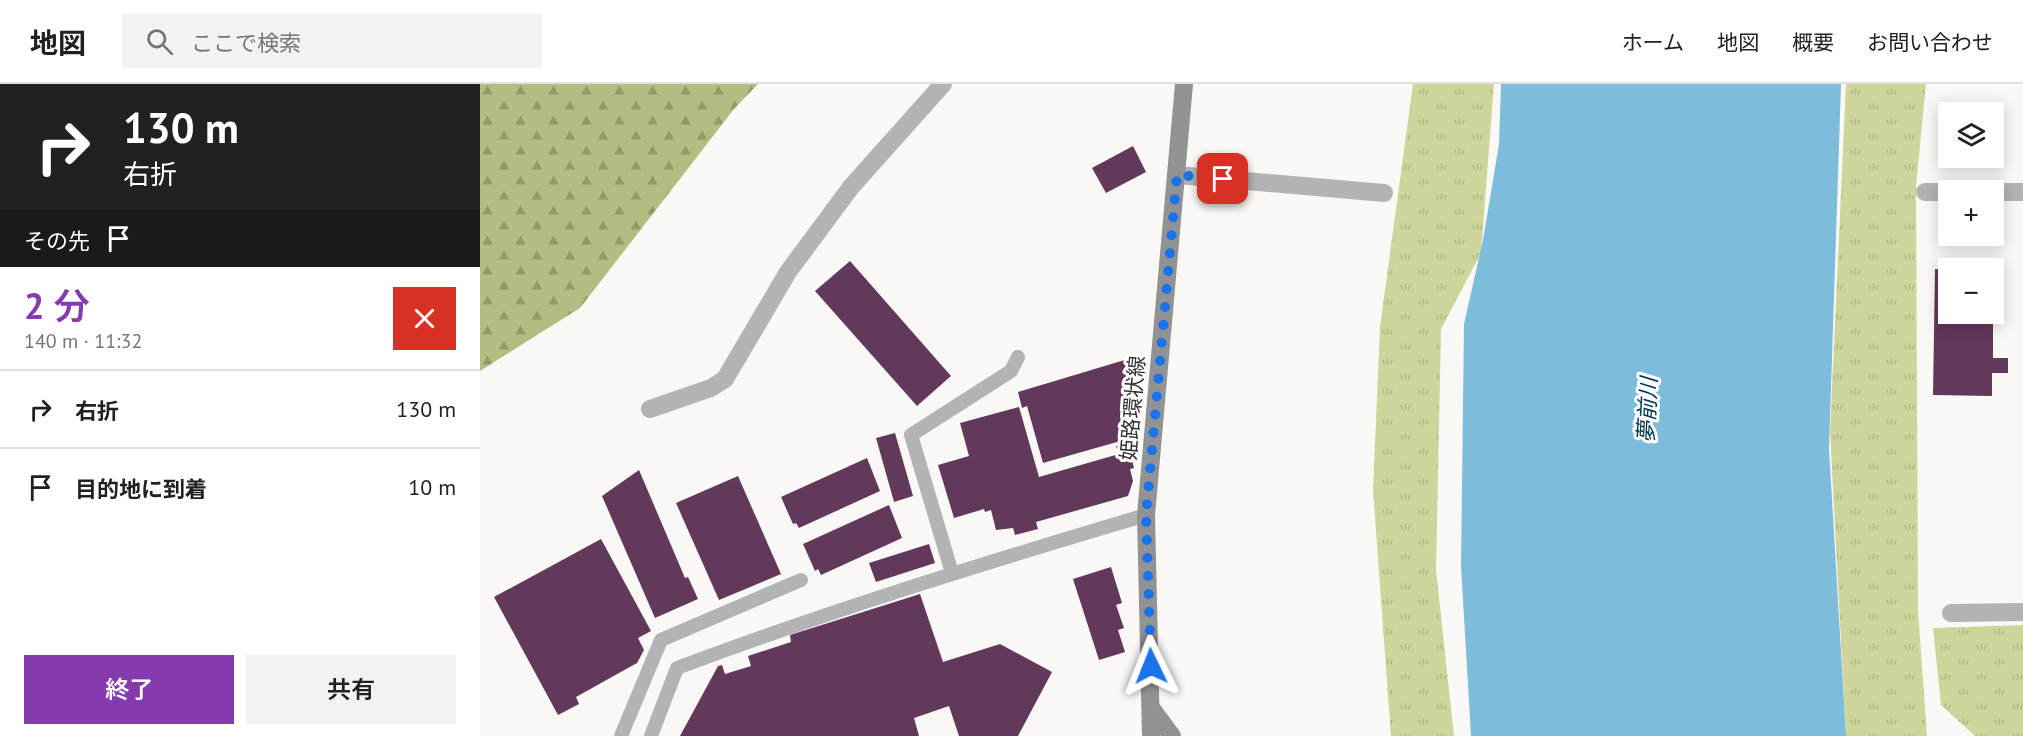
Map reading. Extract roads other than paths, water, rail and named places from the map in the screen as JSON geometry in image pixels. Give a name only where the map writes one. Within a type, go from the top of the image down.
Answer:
[{"type":"main road","name":"姫路環状線","points":[[1151,736],[1146,515],[1184,84]]},
{"type":"main road","points":[[1152,709],[1172,736]]},
{"type":"street","points":[[650,409],[711,388],[725,379],[795,263],[851,187],[943,84]]},
{"type":"street","points":[[1177,175],[1384,193]]},
{"type":"street","points":[[1925,192],[1938,192]]},
{"type":"street","points":[[2004,192],[2023,192]]},
{"type":"street","points":[[1951,613],[2023,612]]},
{"type":"lane","points":[[952,573],[911,435],[1011,371],[1018,357]]},
{"type":"lane","points":[[651,736],[677,668],[784,628],[952,573],[1146,515]]},
{"type":"lane","points":[[621,736],[660,640],[801,580]]},
{"type":"water","name":"夢前川","points":[[1501,84],[1841,84],[1829,449],[1846,736],[1471,736],[1461,566],[1464,324],[1483,240],[1499,144]]}]
